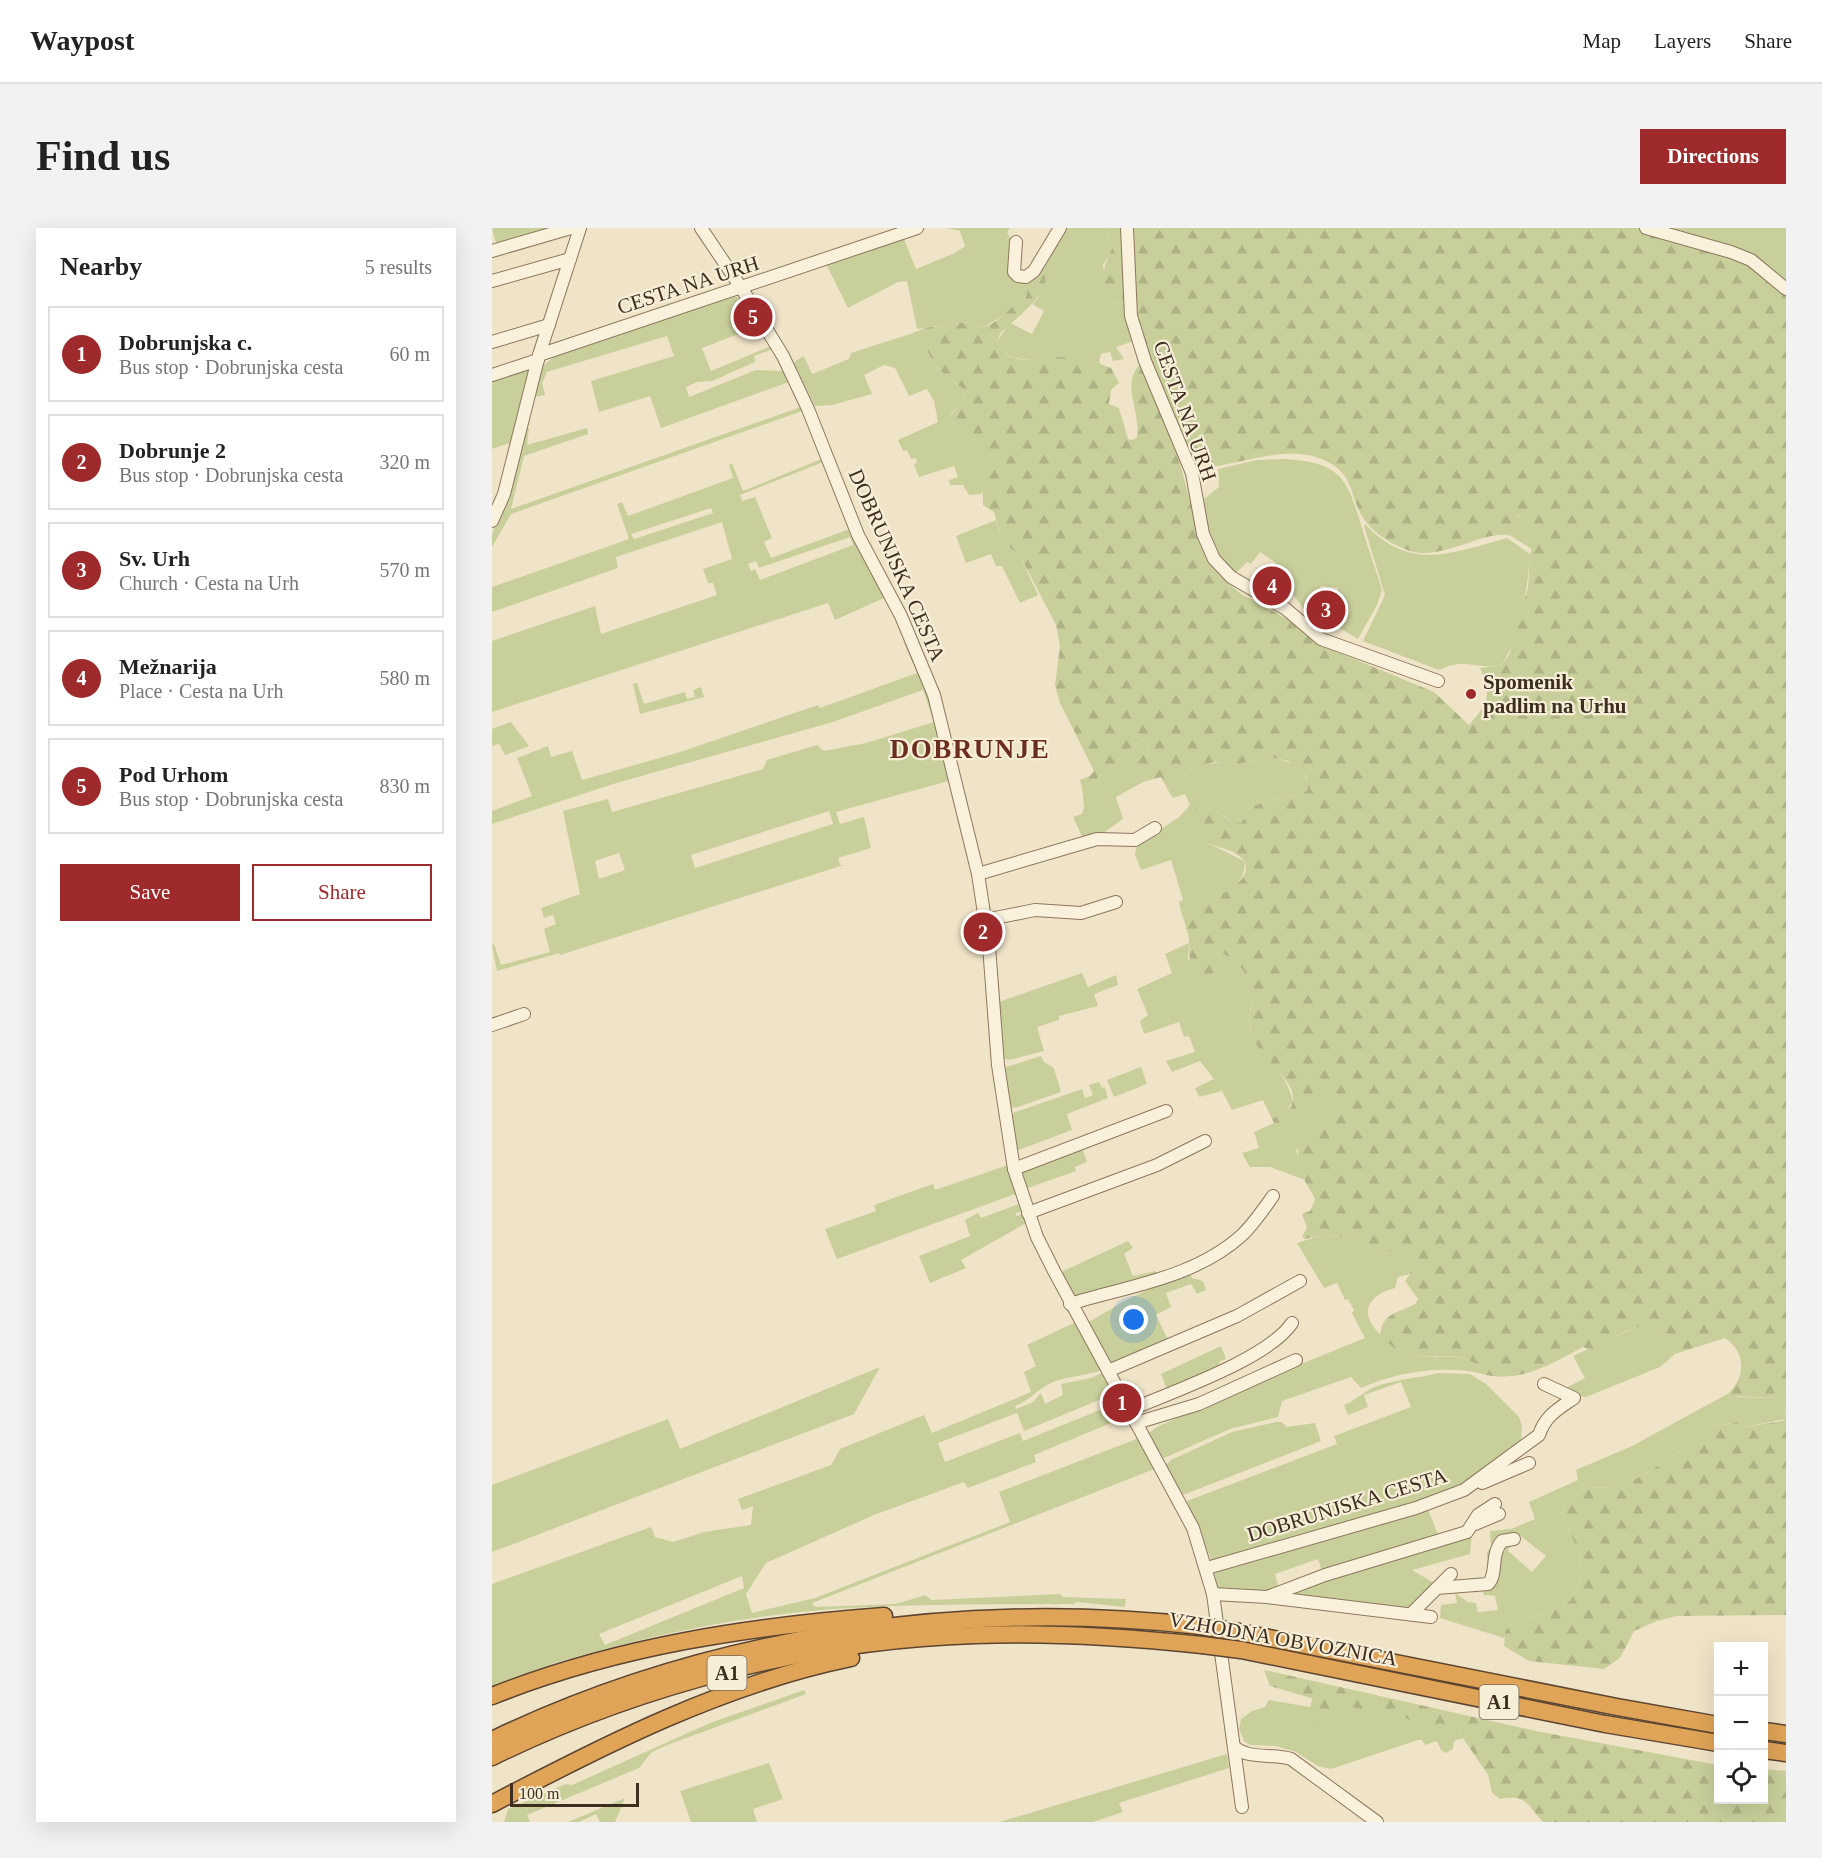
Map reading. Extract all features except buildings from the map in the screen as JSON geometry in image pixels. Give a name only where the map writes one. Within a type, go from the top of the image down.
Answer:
[{"type":"highway","points":[[492,1696],[585,1663],[676,1643],[769,1628],[949,1612],[973,1627],[947,1644],[833,1662],[746,1687],[662,1720],[492,1804]]},
{"type":"highway","name":"VZHODNA OBVOZNICA","points":[[492,1740],[597,1696],[729,1656],[865,1629],[973,1627],[1110,1618],[1239,1632],[1714,1724]]},
{"type":"highway","name":"VZHODNA OBVOZNICA","points":[[492,1757],[610,1708],[741,1669],[973,1627],[1241,1650],[1605,1724],[1714,1742]]},
{"type":"highway","points":[[1768,1732],[1786,1734]]},
{"type":"highway","points":[[1768,1751],[1786,1753]]},
{"type":"street","points":[[492,251],[571,228]]},
{"type":"street","points":[[492,521],[504,494],[538,358],[580,228]]},
{"type":"street","name":"DOBRUNJSKA CESTA","points":[[701,228],[742,289],[796,382],[858,535],[901,616],[926,674],[942,724],[978,874],[990,946],[998,1065],[1014,1169],[1028,1213],[1070,1304],[1193,1528],[1213,1594],[1242,1807]]},
{"type":"street","name":"CESTA NA URH","points":[[492,375],[917,228]]},
{"type":"street","points":[[1016,242],[1014,272],[1018,276],[1026,277],[1034,271],[1060,228]]},
{"type":"street","name":"CESTA NA URH","points":[[1127,228],[1131,316],[1145,361],[1192,473],[1207,547],[1222,570],[1286,609],[1309,629],[1333,645],[1438,681]]},
{"type":"street","points":[[1646,228],[1712,246],[1751,260],[1786,288]]},
{"type":"street","points":[[492,281],[570,259]]},
{"type":"street","points":[[492,342],[549,325]]},
{"type":"street","points":[[978,874],[1097,839],[1136,840],[1155,828]]},
{"type":"street","points":[[985,920],[1035,910],[1081,913],[1116,902]]},
{"type":"street","points":[[492,1025],[524,1014]]},
{"type":"street","points":[[1014,1169],[1167,1111]]},
{"type":"street","points":[[1028,1213],[1157,1165],[1205,1141]]},
{"type":"street","points":[[1070,1304],[1162,1280],[1210,1258],[1246,1231],[1273,1196]]},
{"type":"street","points":[[1108,1371],[1237,1316],[1300,1281]]},
{"type":"street","points":[[1130,1410],[1254,1353],[1276,1340],[1292,1323]]},
{"type":"street","points":[[1136,1423],[1199,1404],[1296,1360]]},
{"type":"street","name":"DOBRUNJSKA CESTA","points":[[1207,1568],[1416,1508],[1464,1490],[1539,1435],[1543,1423],[1574,1398],[1544,1384]]},
{"type":"street","points":[[1464,1490],[1529,1463]]},
{"type":"street","points":[[1267,1597],[1325,1575],[1437,1543],[1467,1532],[1478,1515],[1497,1509]]},
{"type":"street","points":[[1437,1588],[1488,1584],[1492,1580],[1496,1548],[1502,1541],[1514,1539]]},
{"type":"street","points":[[1411,1614],[1451,1574]]},
{"type":"street","points":[[1213,1594],[1267,1597],[1431,1617]]},
{"type":"street","points":[[1234,1747],[1248,1756],[1281,1756],[1291,1759],[1377,1822]]},
{"type":"green space","points":[[492,228],[548,228],[549,231],[497,247]]},
{"type":"green space","points":[[946,228],[1010,228],[1007,232],[1012,242],[1011,269],[1032,277],[1028,292],[1022,302],[981,328],[968,322],[917,329],[907,281],[898,282],[848,308],[826,264],[904,239],[916,269],[955,253],[965,246],[960,231]]},
{"type":"green space","points":[[1064,228],[1107,228],[1112,249],[1103,265],[1108,302],[1115,303],[1125,300],[1134,341],[1116,347],[1124,359],[1113,361],[1110,352],[1101,354],[1099,363],[1075,357],[1020,359],[1002,350],[997,341],[1010,323],[1032,334],[1044,311],[1032,304],[1040,292],[1041,264]]},
{"type":"green space","points":[[1107,228],[1121,228],[1125,300],[1115,303],[1108,302],[1104,281],[1104,269],[1112,249]]},
{"type":"green space","points":[[1130,228],[1638,228],[1737,256],[1786,291],[1786,1403],[1783,1398],[1731,1396],[1729,1393],[1741,1372],[1741,1365],[1737,1351],[1725,1338],[1675,1354],[1663,1340],[1662,1328],[1653,1326],[1634,1328],[1590,1350],[1583,1347],[1533,1371],[1507,1377],[1479,1373],[1479,1366],[1459,1357],[1423,1357],[1404,1353],[1380,1336],[1381,1328],[1387,1318],[1415,1304],[1418,1299],[1405,1281],[1416,1265],[1411,1255],[1401,1249],[1378,1254],[1361,1237],[1319,1236],[1305,1239],[1302,1236],[1307,1228],[1302,1214],[1310,1211],[1315,1199],[1300,1166],[1298,1153],[1300,1143],[1313,1130],[1347,1109],[1338,1095],[1307,1103],[1287,1122],[1274,1123],[1272,1119],[1291,1107],[1293,1095],[1288,1084],[1260,1049],[1252,1035],[1250,1018],[1254,998],[1247,978],[1235,961],[1223,954],[1212,959],[1213,973],[1208,977],[1199,981],[1190,979],[1189,937],[1181,911],[1224,893],[1242,878],[1246,870],[1244,861],[1238,855],[1202,840],[1196,833],[1193,823],[1194,809],[1206,805],[1228,819],[1241,823],[1252,806],[1292,795],[1297,797],[1308,790],[1306,776],[1288,761],[1269,757],[1239,764],[1214,762],[1190,770],[1168,790],[1161,777],[1143,782],[1133,768],[1134,762],[1150,748],[1148,742],[1141,740],[1105,772],[1082,788],[1080,780],[1090,776],[1094,771],[1060,703],[1055,685],[1060,646],[1056,625],[1020,556],[1003,542],[994,512],[983,505],[983,489],[990,471],[985,454],[971,434],[948,421],[947,418],[961,405],[964,397],[962,388],[936,367],[923,343],[913,333],[925,328],[968,322],[981,328],[988,326],[1025,299],[1032,277],[1040,269],[1045,276],[1045,285],[1033,303],[1000,334],[997,341],[1003,351],[1021,360],[1079,357],[1111,368],[1119,383],[1111,390],[1109,404],[1119,408],[1128,439],[1133,440],[1137,437],[1137,427],[1132,380],[1141,363],[1180,464],[1206,558],[1218,574],[1241,594],[1295,623],[1330,649],[1434,692],[1469,725],[1487,698],[1486,685],[1480,668],[1501,665],[1509,655],[1528,588],[1530,554],[1539,529],[1519,514],[1515,519],[1515,527],[1511,536],[1491,536],[1439,551],[1414,552],[1399,547],[1372,529],[1362,516],[1350,485],[1342,472],[1326,461],[1300,454],[1272,455],[1218,466],[1192,460],[1151,363],[1136,314]]},
{"type":"green space","points":[[1656,228],[1786,228],[1786,285]]},
{"type":"green space","points":[[734,296],[743,300],[759,326],[702,348],[711,371],[771,346],[773,349],[754,356],[755,362],[712,381],[697,382],[686,387],[689,397],[756,370],[785,371],[792,381],[661,428],[650,396],[599,412],[591,381],[674,356],[667,336],[547,372],[542,383],[545,395],[534,397],[543,366],[561,351]]},
{"type":"green space","points":[[913,333],[923,343],[936,367],[962,388],[964,397],[961,405],[951,413],[948,421],[963,428],[977,440],[987,454],[990,471],[982,494],[969,495],[963,485],[950,485],[949,480],[958,477],[954,466],[919,477],[914,465],[917,462],[916,458],[911,459],[907,450],[903,451],[898,440],[938,422],[934,401],[927,389],[909,396],[895,368],[884,365],[864,375],[872,394],[832,405],[815,406],[794,364],[804,356],[812,374],[849,359],[851,353]]},
{"type":"green space","points":[[530,367],[510,443],[492,449],[492,377]]},
{"type":"green space","points":[[804,406],[805,410],[511,514],[492,547],[492,534],[507,498],[525,430],[529,428],[527,445],[587,428],[588,434],[524,456],[511,509]]},
{"type":"green space","points":[[824,458],[826,461],[740,495],[742,501],[755,497],[772,538],[764,542],[771,558],[852,528],[885,595],[884,598],[835,620],[828,603],[492,712],[492,641],[595,606],[601,634],[717,595],[713,583],[708,583],[703,569],[732,559],[722,522],[616,557],[618,568],[492,612],[492,587],[629,539],[617,504],[622,502],[628,516],[733,478],[729,465],[732,463],[743,491]],"holes":[[[711,508],[713,513],[634,539],[631,534]],[[850,537],[853,545],[760,580],[755,569],[751,571],[748,564],[756,561],[759,568]]]},
{"type":"green space","points":[[1285,459],[1319,464],[1330,469],[1339,476],[1352,496],[1382,590],[1377,605],[1358,639],[1340,628],[1338,588],[1321,586],[1315,593],[1319,618],[1313,621],[1289,589],[1270,574],[1276,563],[1260,552],[1251,564],[1247,562],[1234,575],[1215,548],[1207,522],[1204,499],[1219,487],[1218,469],[1257,460]]},
{"type":"green space","points":[[1520,514],[1539,529],[1533,550],[1511,536],[1515,527],[1515,519]]},
{"type":"green space","points":[[996,520],[1003,542],[1020,556],[1038,595],[1020,603],[1002,566],[996,566],[991,554],[966,563],[956,536]]},
{"type":"green space","points":[[1366,525],[1383,540],[1399,549],[1416,554],[1450,553],[1507,538],[1530,554],[1525,596],[1518,627],[1514,641],[1501,665],[1456,664],[1439,670],[1363,641],[1385,595],[1364,526]]},
{"type":"green space","points":[[904,643],[911,651],[925,684],[952,780],[836,812],[840,824],[864,817],[871,848],[838,858],[840,865],[844,865],[560,955],[559,953],[497,971],[492,945],[494,944],[501,965],[550,952],[544,929],[556,924],[553,915],[544,918],[541,908],[580,894],[563,811],[608,799],[612,812],[763,769],[767,760],[817,745],[824,751],[866,743],[934,722],[923,690],[833,722],[613,784],[492,824],[492,811],[532,796],[517,758],[548,746],[551,757],[572,751],[582,780],[677,753],[818,705],[820,708],[917,673]],"holes":[[[829,811],[833,824],[695,868],[691,855]],[[619,853],[625,870],[599,879],[595,861]]]},
{"type":"green space","points":[[637,683],[644,704],[685,692],[687,699],[695,697],[693,690],[701,687],[704,697],[640,714],[633,684]]},
{"type":"green space","points":[[511,722],[529,746],[505,755],[499,744],[492,746],[492,729]]},
{"type":"green space","points":[[1141,740],[1148,742],[1150,748],[1134,762],[1133,768],[1143,782],[1116,797],[1123,819],[1102,834],[1084,841],[1073,817],[1082,814],[1084,807],[1082,788],[1105,772]]},
{"type":"green space","points":[[1269,757],[1283,760],[1301,770],[1305,775],[1308,790],[1297,797],[1292,795],[1252,806],[1241,823],[1234,823],[1215,810],[1193,824],[1204,841],[1244,861],[1244,871],[1233,888],[1223,895],[1181,911],[1179,902],[1183,900],[1171,860],[1141,870],[1135,855],[1137,845],[1179,817],[1190,805],[1185,794],[1173,798],[1168,790],[1190,770],[1202,765],[1222,762],[1239,764]]},
{"type":"green space","points":[[1189,943],[1188,960],[1212,959],[1223,954],[1240,966],[1247,978],[1254,998],[1250,1015],[1255,1041],[1281,1074],[1293,1103],[1272,1119],[1263,1100],[1232,1110],[1222,1091],[1199,1097],[1195,1088],[1214,1079],[1200,1061],[1172,1072],[1166,1061],[1195,1052],[1189,1036],[1184,1037],[1179,1022],[1144,1034],[1140,1021],[1148,1015],[1137,989],[1172,973],[1165,954]]},
{"type":"green space","points":[[1082,973],[1088,987],[1116,975],[1118,985],[1094,994],[1098,1006],[1059,1016],[1059,1020],[1037,1027],[1044,1051],[1009,1060],[1003,1058],[999,1002]]},
{"type":"green space","points":[[1041,1056],[1044,1062],[1054,1068],[1061,1092],[1011,1108],[1007,1105],[1003,1068]]},
{"type":"green space","points":[[1141,1067],[1147,1084],[1114,1097],[1107,1080]]},
{"type":"green space","points":[[1099,1082],[1102,1088],[1105,1087],[1108,1098],[1067,1114],[1072,1130],[1016,1151],[1009,1118],[1013,1113],[1082,1089],[1085,1098],[1093,1095],[1089,1085]]},
{"type":"green space","points":[[1338,1095],[1348,1109],[1296,1150],[1305,1180],[1270,1167],[1250,1167],[1242,1153],[1259,1148],[1254,1132],[1274,1123],[1287,1122],[1306,1103]]},
{"type":"green space","points":[[1081,1145],[1087,1162],[1075,1167],[1076,1171],[1025,1189],[1020,1171]]},
{"type":"green space","points":[[1011,1164],[1018,1193],[837,1259],[825,1229],[876,1211],[874,1205],[933,1184],[935,1190]]},
{"type":"green space","points":[[1021,1203],[1024,1211],[1016,1213],[1016,1216],[1025,1214],[1028,1222],[961,1260],[966,1268],[930,1283],[919,1256],[970,1236],[965,1220],[978,1213],[981,1218]]},
{"type":"green space","points":[[1319,1236],[1361,1237],[1378,1254],[1401,1249],[1411,1255],[1416,1265],[1410,1274],[1398,1277],[1395,1288],[1380,1294],[1371,1302],[1368,1313],[1370,1321],[1383,1337],[1409,1354],[1425,1357],[1463,1358],[1479,1366],[1479,1373],[1434,1370],[1404,1374],[1361,1388],[1351,1377],[1282,1401],[1278,1417],[1230,1429],[1162,1459],[1147,1434],[1157,1427],[1237,1390],[1365,1338],[1352,1313],[1354,1310],[1348,1299],[1345,1300],[1337,1283],[1324,1288],[1297,1243]]},
{"type":"green space","points":[[1128,1241],[1133,1248],[1124,1254],[1133,1276],[1156,1271],[1156,1276],[1073,1298],[1061,1272]]},
{"type":"green space","points":[[1189,1271],[1192,1278],[1203,1281],[1206,1290],[1197,1294],[1191,1284],[1166,1293],[1171,1307],[1156,1315],[1170,1344],[1108,1364],[1087,1323],[1130,1298]]},
{"type":"green space","points":[[1076,1322],[1102,1370],[1051,1383],[1015,1406],[1016,1409],[1033,1402],[1041,1393],[1045,1404],[1063,1395],[1061,1384],[1091,1378],[1104,1372],[1116,1393],[1024,1431],[1017,1413],[938,1443],[945,1462],[1020,1433],[1023,1441],[1120,1402],[1128,1416],[1034,1455],[1036,1462],[968,1488],[964,1482],[874,1515],[766,1563],[746,1594],[752,1613],[815,1598],[1010,1522],[999,1492],[1139,1438],[1157,1468],[812,1603],[815,1607],[896,1604],[925,1595],[932,1600],[1060,1594],[1063,1597],[1126,1599],[1125,1607],[1077,1602],[1073,1604],[903,1606],[771,1615],[623,1644],[556,1663],[492,1686],[492,1584],[651,1527],[655,1537],[673,1542],[704,1532],[751,1525],[753,1506],[742,1510],[738,1499],[831,1465],[840,1449],[924,1415],[932,1433],[1031,1392],[1024,1372],[1036,1366],[1027,1345]],"holes":[[[742,1576],[744,1588],[605,1645],[599,1634]]]},
{"type":"green space","points":[[1652,1324],[1662,1328],[1663,1340],[1675,1354],[1660,1367],[1586,1397],[1564,1389],[1585,1378],[1573,1356],[1640,1325]]},
{"type":"green space","points":[[1221,1346],[1226,1359],[1219,1362],[1220,1366],[1168,1392],[1161,1374]]},
{"type":"green space","points":[[880,1367],[854,1414],[492,1552],[492,1485],[668,1419],[680,1449]]},
{"type":"green space","points":[[1439,1373],[1470,1374],[1486,1384],[1519,1417],[1522,1426],[1521,1447],[1461,1489],[1212,1562],[1187,1501],[1337,1444],[1334,1436],[1411,1407],[1401,1382],[1364,1395],[1368,1407],[1348,1415],[1344,1405],[1377,1386]]},
{"type":"green space","points":[[1729,1393],[1737,1397],[1783,1398],[1786,1403],[1785,1419],[1745,1427],[1736,1422],[1706,1428],[1696,1441],[1642,1476],[1615,1487],[1584,1488],[1566,1503],[1562,1511],[1580,1554],[1582,1577],[1570,1601],[1543,1615],[1518,1620],[1509,1626],[1504,1638],[1440,1618],[1441,1605],[1457,1603],[1455,1593],[1468,1602],[1476,1603],[1478,1612],[1498,1610],[1495,1596],[1484,1595],[1482,1589],[1494,1583],[1497,1554],[1507,1541],[1510,1544],[1508,1551],[1532,1572],[1546,1556],[1517,1533],[1506,1536],[1494,1546],[1490,1579],[1488,1579],[1487,1552],[1491,1547],[1490,1531],[1511,1529],[1535,1519],[1529,1502],[1578,1480],[1576,1470],[1632,1446]]},
{"type":"green space","points":[[1786,1404],[1786,1615],[1677,1616],[1657,1621],[1634,1631],[1620,1658],[1604,1669],[1529,1661],[1504,1646],[1505,1632],[1509,1626],[1518,1620],[1543,1615],[1570,1601],[1582,1577],[1580,1554],[1562,1511],[1566,1503],[1584,1488],[1615,1487],[1642,1476],[1696,1441],[1706,1428],[1737,1422],[1745,1427],[1782,1421],[1785,1419]]},
{"type":"green space","points":[[1282,1422],[1286,1427],[1315,1423],[1321,1441],[1183,1495],[1165,1465],[1171,1460],[1232,1432]]},
{"type":"green space","points":[[1427,1507],[1439,1537],[1323,1574],[1318,1559],[1275,1574],[1279,1589],[1263,1594],[1219,1591],[1214,1572]]},
{"type":"green space","points":[[1472,1532],[1470,1554],[1412,1570],[1434,1583],[1434,1589],[1407,1611],[1281,1596]]},
{"type":"green space","points":[[1264,1670],[1536,1731],[1714,1764],[1714,1804],[1768,1804],[1768,1769],[1786,1771],[1786,1822],[1543,1822],[1521,1799],[1500,1799],[1492,1793],[1488,1775],[1458,1731],[1434,1730],[1405,1718],[1347,1706],[1332,1712],[1314,1726],[1309,1713],[1314,1699],[1270,1686]]},
{"type":"green space","points":[[804,1690],[806,1694],[652,1752],[639,1768],[527,1815],[530,1822],[504,1822],[508,1809],[566,1784],[572,1785],[710,1723]]},
{"type":"green space","points":[[1313,1696],[1464,1732],[1464,1738],[1454,1741],[1453,1749],[1446,1753],[1441,1750],[1437,1741],[1425,1745],[1422,1740],[1418,1740],[1331,1769],[1318,1766],[1296,1752],[1276,1746],[1250,1745],[1244,1741],[1239,1729],[1241,1719],[1252,1711],[1265,1707],[1269,1700],[1310,1707]]},
{"type":"green space","points":[[1227,1754],[1229,1768],[1119,1803],[1123,1812],[1093,1822],[1000,1822]]},
{"type":"green space","points":[[769,1763],[783,1799],[753,1809],[757,1822],[691,1822],[680,1791]]},
{"type":"green space","points":[[625,1798],[615,1822],[600,1822],[596,1814],[579,1822],[568,1822]]},
{"type":"place","name":"Pod Urhom","points":[[753,317]]},
{"type":"place","name":"Mežnarija","points":[[1272,586]]},
{"type":"place","name":"Sv. Urh","points":[[1326,610]]},
{"type":"place","name":"Spomenik padlim na Urhu","points":[[1471,694]]},
{"type":"place","name":"Dobrunje 2","points":[[983,932]]},
{"type":"place","name":"Dobrunjska c.","points":[[1122,1403]]},
{"type":"district","name":"DOBRUNJE","points":[[970,749]]}]
